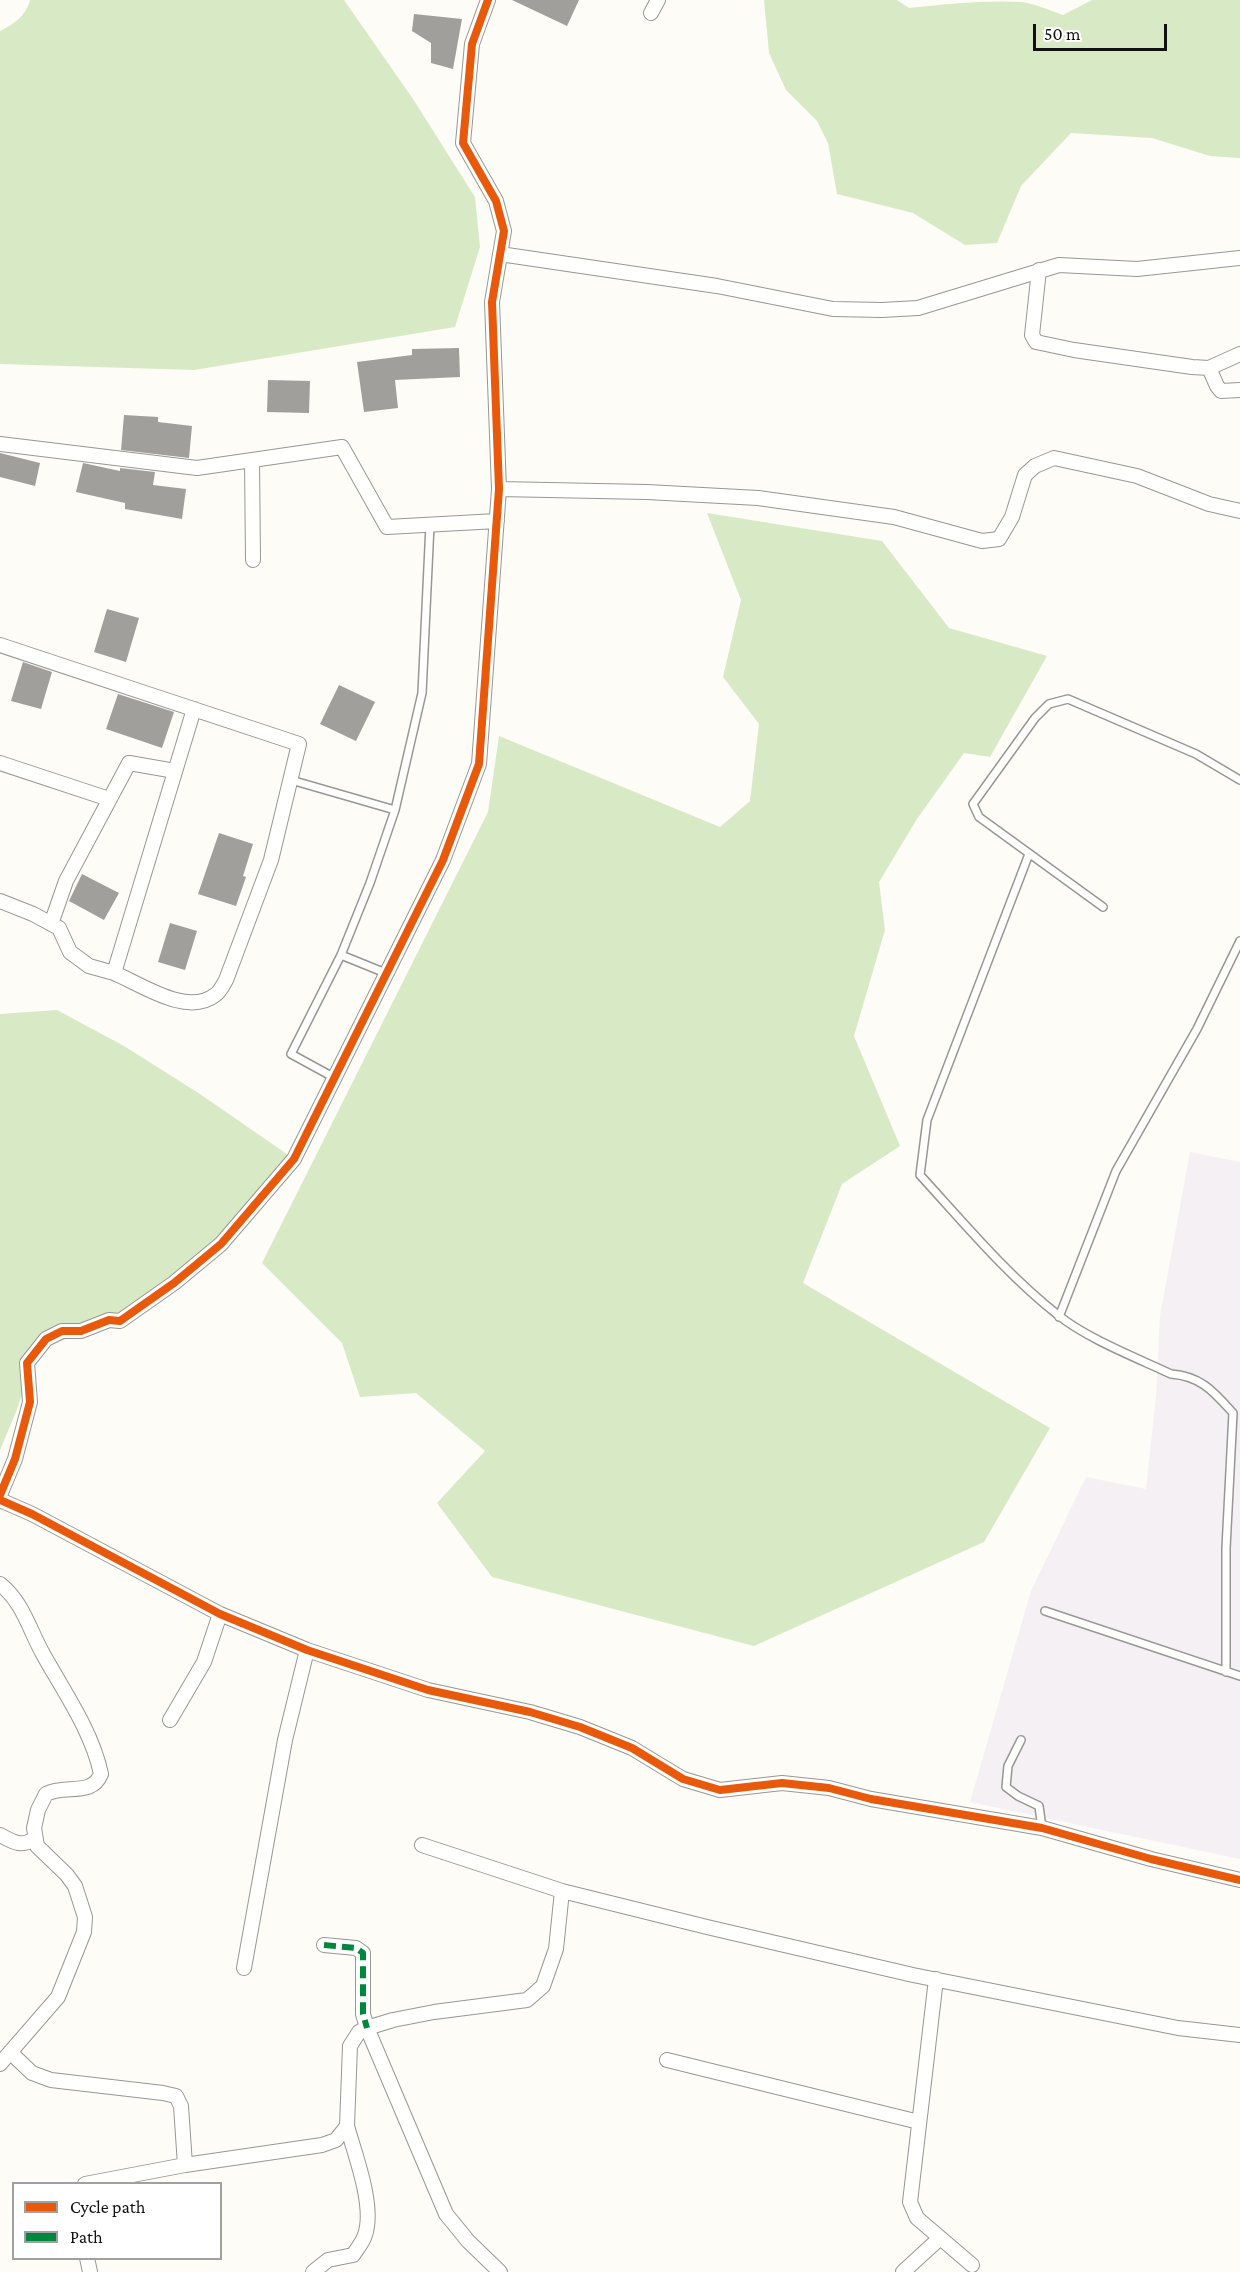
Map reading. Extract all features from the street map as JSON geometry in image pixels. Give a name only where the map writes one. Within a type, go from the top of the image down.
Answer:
[{"type":"street","points":[[0,1495],[15,1459],[30,1402],[27,1363],[46,1339],[62,1331],[81,1331],[109,1320],[120,1321],[174,1282],[221,1244],[294,1159],[443,860],[479,764],[499,489],[492,302],[504,231],[496,201],[463,143],[472,44],[488,0]]},
{"type":"street","points":[[651,13],[658,0]]},
{"type":"street","points":[[500,254],[717,286],[833,309],[882,310],[918,308],[1059,265],[1137,269],[1240,258]]},
{"type":"street","points":[[1039,270],[1032,334],[1036,342],[1156,363],[1209,368],[1240,354]]},
{"type":"street","points":[[1209,368],[1216,386],[1221,390],[1240,390]]},
{"type":"street","points":[[0,444],[197,468],[342,447],[387,527],[497,521]]},
{"type":"street","points":[[499,489],[647,492],[758,498],[894,517],[982,541],[999,539],[1012,517],[1025,475],[1035,466],[1054,458],[1137,476],[1209,504],[1240,511]]},
{"type":"street","points":[[252,460],[253,560]]},
{"type":"street","points":[[0,645],[299,744],[271,860],[226,980],[218,994],[205,1002],[167,998],[114,974],[89,966],[70,952],[59,928],[33,914],[0,901]]},
{"type":"street","points":[[114,974],[194,709]]},
{"type":"street","points":[[0,763],[109,799]]},
{"type":"street","points":[[51,924],[66,881],[129,763],[175,771]]},
{"type":"street","points":[[0,1500],[33,1514],[220,1614],[307,1650],[428,1690],[530,1712],[580,1727],[632,1748],[683,1779],[720,1790],[782,1783],[829,1788],[871,1799],[1042,1828],[1151,1859],[1240,1880]]},
{"type":"street","points":[[0,1584],[19,1603],[41,1651],[74,1706],[101,1774],[98,1781],[91,1787],[60,1789],[46,1794],[38,1810],[34,1828],[37,1846],[75,1886],[85,1917],[84,1932],[58,1997],[0,2064]]},
{"type":"street","points":[[170,1720],[204,1662],[220,1614]]},
{"type":"street","points":[[244,1968],[285,1740],[307,1650]]},
{"type":"street","points":[[0,1835],[20,1844],[28,1843],[35,1838]]},
{"type":"street","points":[[422,1845],[562,1891],[707,1927],[936,1979],[1179,2028],[1240,2035]]},
{"type":"street","points":[[313,2272],[328,2260],[353,2255],[365,2236],[368,2220],[364,2190],[347,2126],[350,2046],[359,2032],[393,2020],[434,2012],[527,2000],[543,1986],[555,1949],[562,1891]]},
{"type":"street","points":[[324,1945],[357,1948],[363,1953],[363,2014],[367,2028],[446,2214],[468,2241],[500,2272]]},
{"type":"street","points":[[936,1979],[910,2202],[917,2218],[972,2265]]},
{"type":"street","points":[[9,2052],[32,2073],[51,2080],[163,2093],[176,2097],[181,2106],[185,2165]]},
{"type":"street","points":[[667,2060],[920,2122]]},
{"type":"street","points":[[96,2182],[185,2165],[321,2145],[336,2140],[347,2126]]},
{"type":"street","points":[[903,2272],[940,2238]]},
{"type":"lane","points":[[336,1078],[291,1054],[340,955],[370,883],[395,810],[422,693],[430,525]]},
{"type":"lane","points":[[1103,907],[979,817],[973,804],[1035,718],[1049,704],[1068,699],[1196,754],[1240,780]]},
{"type":"lane","points":[[291,780],[395,810]]},
{"type":"lane","points":[[1029,854],[927,1120],[920,1175],[1016,1277],[1059,1317],[1171,1374],[1185,1375],[1209,1387],[1233,1413],[1226,1548],[1226,1672]]},
{"type":"lane","points":[[1059,1317],[1116,1172],[1197,1029],[1240,941]]},
{"type":"lane","points":[[340,955],[388,974]]},
{"type":"lane","points":[[1231,1444],[1240,1443]]},
{"type":"lane","points":[[1046,1611],[1240,1676]]},
{"type":"lane","points":[[1021,1740],[1008,1766],[1006,1787],[1018,1796],[1039,1806],[1042,1828]]},
{"type":"shaded area","points":[[1190,1152],[1240,1162],[1240,1859],[970,1802],[1031,1591],[1086,1477],[1146,1489],[1156,1396],[1160,1316]]},
{"type":"green space","points":[[30,0],[344,0],[413,99],[475,197],[480,247],[455,327],[194,370],[0,364],[0,31],[19,19],[26,11]]},
{"type":"green space","points":[[764,0],[897,0],[909,8],[980,2],[1022,2],[1063,15],[1092,0],[1240,0],[1240,158],[1210,156],[1152,138],[1071,133],[1021,186],[997,243],[965,245],[913,213],[837,194],[828,143],[817,121],[786,90],[769,53]]},
{"type":"green space","points":[[707,513],[882,541],[949,628],[1047,656],[990,757],[964,753],[917,819],[879,882],[885,930],[854,1036],[900,1146],[842,1184],[803,1283],[1050,1428],[984,1542],[754,1646],[492,1577],[437,1503],[485,1451],[416,1393],[360,1397],[342,1343],[262,1263],[488,812],[499,736],[720,827],[750,801],[759,724],[723,677],[741,600]]},
{"type":"green space","points":[[57,1010],[124,1046],[200,1094],[294,1159],[174,1283],[109,1320],[36,1352],[16,1412],[0,1450],[0,1014]]},
{"type":"building","points":[[512,0],[579,0],[567,26]]},
{"type":"building","points":[[414,14],[462,19],[453,69],[431,63],[431,43],[412,31]]},
{"type":"building","points":[[459,348],[460,377],[395,380],[398,408],[364,412],[357,362],[412,355],[412,349]]},
{"type":"building","points":[[268,380],[310,381],[309,413],[267,412]]},
{"type":"building","points":[[124,415],[158,417],[158,422],[192,426],[189,458],[121,450]]},
{"type":"building","points":[[0,453],[40,463],[35,486],[0,477]]},
{"type":"building","points":[[83,463],[120,471],[120,468],[155,472],[153,485],[186,489],[182,519],[125,509],[125,503],[76,492]]},
{"type":"building","points":[[107,609],[139,618],[126,662],[94,652]]},
{"type":"building","points":[[23,662],[52,672],[41,709],[11,701]]},
{"type":"building","points":[[339,685],[375,702],[356,741],[320,724]]},
{"type":"building","points":[[118,694],[174,712],[162,748],[106,729]]},
{"type":"building","points":[[219,833],[253,844],[243,876],[246,877],[236,906],[198,894]]},
{"type":"building","points":[[82,874],[119,893],[104,920],[69,901]]},
{"type":"building","points":[[170,923],[197,931],[185,970],[158,962]]},
{"type":"marked path","points":[[324,1945],[356,1948],[363,1953],[363,2014],[367,2028]]},
{"type":"cycle path","points":[[0,1495],[15,1459],[30,1402],[27,1363],[46,1339],[62,1331],[81,1331],[109,1320],[120,1321],[174,1283],[221,1244],[294,1159],[443,860],[479,764],[499,489],[492,302],[504,231],[496,201],[463,143],[472,44],[488,0]]},
{"type":"cycle path","points":[[0,1500],[32,1514],[220,1614],[307,1650],[428,1690],[530,1712],[580,1727],[632,1748],[683,1779],[720,1790],[782,1783],[829,1788],[871,1799],[1042,1828],[1151,1859],[1240,1880]]}]
